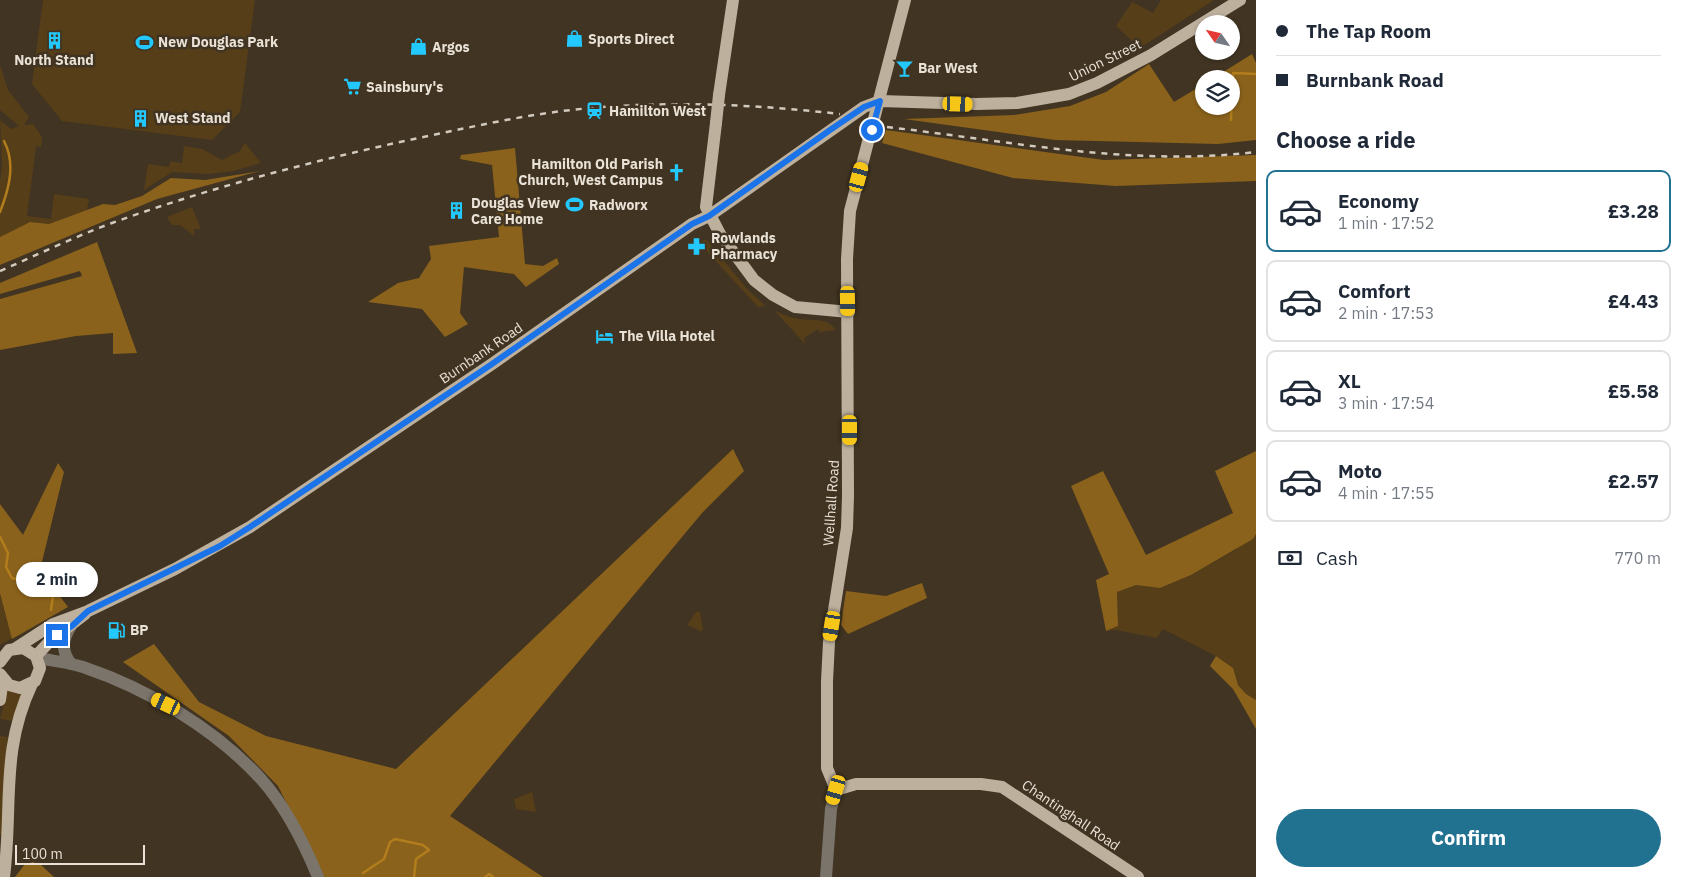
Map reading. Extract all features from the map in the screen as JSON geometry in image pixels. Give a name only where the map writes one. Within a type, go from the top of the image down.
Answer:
[{"type":"main road","points":[[733,0],[709,179],[706,207],[709,216],[754,280],[772,295],[795,307],[849,312]]},
{"type":"main road","name":"Wellhall Road","points":[[836,790],[827,768],[827,681],[829,642],[847,528],[850,446],[848,259],[850,211],[905,0]]},
{"type":"main road","name":"Union Street","points":[[880,101],[976,104],[1017,103],[1069,94],[1097,84],[1151,55],[1240,0]]},
{"type":"main road","name":"Burnbank Road","points":[[0,662],[6,653],[53,624],[88,611],[211,550],[250,527],[492,364],[692,224],[709,216],[846,119],[864,107],[880,101]]},
{"type":"main road","points":[[692,224],[709,179]]},
{"type":"main road","name":"Burnbank Road","points":[[37,657],[51,640],[72,626],[88,611]]},
{"type":"main road","points":[[4,877],[3,847],[11,751],[16,726],[35,680],[37,657],[27,649],[16,648]]},
{"type":"main road","points":[[1,677],[16,688],[35,680]]},
{"type":"main road","points":[[0,700],[1,677]]},
{"type":"main road","name":"Chantinghall Road","points":[[836,790],[856,784],[981,784],[1002,787],[1138,877]]},
{"type":"street","points":[[68,664],[63,645],[72,626]]},
{"type":"street","points":[[37,657],[68,664],[108,678],[166,704],[211,735],[262,780],[305,846],[318,877]]},
{"type":"street","points":[[35,680],[68,664]]},
{"type":"street","points":[[826,877],[831,809],[836,790]]},
{"type":"shaded area","name":"New Douglas Park","points":[[43,0],[255,0],[240,112],[212,140],[62,121],[32,84]]},
{"type":"shaded area","points":[[1161,0],[1214,0],[1140,48],[1116,26],[1132,2],[1153,13]]},
{"type":"shaded area","points":[[1252,54],[1256,63],[1256,140],[1218,144],[1055,140],[904,119],[1014,115],[1070,106],[1106,92],[1149,64],[1174,102],[1195,89],[1195,115],[1240,115],[1240,70],[1226,70]]},
{"type":"shaded area","points":[[0,65],[8,90],[29,117],[24,125],[33,124],[42,137],[41,147],[36,146],[27,216],[51,219],[54,194],[89,199],[87,210],[49,224],[30,222],[0,237],[0,181],[2,167],[0,120],[11,129],[19,126],[0,110]]},
{"type":"shaded area","points":[[886,130],[1104,160],[1256,155],[1256,181],[1116,186],[1013,178],[882,143]]},
{"type":"shaded area","points":[[245,143],[261,163],[233,171],[209,174],[172,172],[144,190],[148,164],[169,167],[170,161],[182,163],[184,146],[202,149],[222,160],[240,151]]},
{"type":"shaded area","points":[[515,148],[525,264],[543,266],[557,258],[559,264],[526,287],[514,274],[464,267],[460,313],[468,324],[445,337],[422,309],[368,302],[398,283],[419,278],[431,259],[429,246],[499,237],[492,165],[460,159],[461,155]]},
{"type":"shaded area","points":[[260,171],[157,199],[0,265],[0,237],[30,222],[49,224],[103,204],[115,205],[142,196],[171,178],[205,180]]},
{"type":"shaded area","points":[[192,207],[201,229],[194,229],[194,236],[180,225],[172,225],[167,217]]},
{"type":"shaded area","points":[[706,239],[748,290],[766,306],[758,307],[699,243]]},
{"type":"shaded area","points":[[97,242],[137,353],[113,354],[113,333],[76,336],[0,350],[0,299],[82,276],[80,271],[0,294],[0,283]]},
{"type":"shaded area","points":[[774,310],[793,318],[824,321],[836,330],[819,332],[818,329],[804,338],[805,344]]},
{"type":"shaded area","points":[[733,449],[744,471],[702,513],[450,816],[543,877],[323,877],[278,786],[229,736],[123,662],[154,644],[199,702],[266,736],[396,769]]},
{"type":"shaded area","points":[[1256,451],[1256,534],[1253,539],[1191,575],[1160,588],[1136,585],[1117,592],[1118,626],[1106,631],[1096,580],[1109,574],[1071,486],[1103,471],[1146,555],[1233,513],[1215,471]]},
{"type":"shaded area","points":[[58,463],[64,472],[40,570],[68,607],[12,639],[0,593],[0,504],[23,535]]},
{"type":"shaded area","points":[[1256,534],[1256,700],[1246,694],[1238,685],[1233,668],[1216,656],[1163,629],[1157,638],[1116,630],[1107,631],[1118,626],[1117,592],[1136,585],[1160,588],[1191,575],[1234,551]]},
{"type":"shaded area","points":[[0,563],[35,626],[0,645]]},
{"type":"shaded area","points":[[922,583],[927,598],[848,634],[841,625],[846,591],[886,596]]},
{"type":"shaded area","points":[[697,611],[700,612],[703,630],[701,631],[687,625]]},
{"type":"shaded area","points":[[1216,656],[1233,668],[1238,685],[1246,694],[1256,700],[1256,729],[1233,689],[1210,666]]},
{"type":"shaded area","points":[[7,690],[22,694],[12,721],[0,719]]},
{"type":"shaded area","points":[[0,736],[8,737],[3,835],[0,835]]},
{"type":"shaded area","points":[[532,792],[536,812],[516,809],[514,799]]},
{"type":"shaded area","points":[[33,862],[41,865],[54,877],[15,877],[25,864]]},
{"type":"waterway","points":[[1231,120],[1233,73],[1256,74]]},
{"type":"waterway","points":[[0,212],[10,176],[10,159],[4,141]]},
{"type":"waterway","points":[[0,537],[8,553],[6,567],[12,578],[54,588],[51,610]]},
{"type":"waterway","points":[[363,873],[384,859],[390,842],[395,839],[423,845],[429,850],[416,859],[414,877]]},
{"type":"waterway","points":[[485,877],[489,874],[493,877]]},
{"type":"railway","points":[[0,271],[112,223],[185,198],[372,148],[510,119],[571,110],[672,104],[740,106],[840,114]]},
{"type":"railway","points":[[887,127],[1025,145],[1117,154],[1209,156],[1256,152]]},
{"type":"place","name":"Sports Direct","points":[[574,39]]},
{"type":"place","name":"North Stand","points":[[54,40]]},
{"type":"place","name":"New Douglas Park","points":[[144,42]]},
{"type":"place","name":"Argos","points":[[418,47]]},
{"type":"place","name":"Bar West","points":[[904,68]]},
{"type":"place","name":"Sainsbury's","points":[[352,87]]},
{"type":"place","name":"Hamilton West","points":[[595,111]]},
{"type":"place","name":"West Stand","points":[[141,118]]},
{"type":"place","name":"Hamilton Old Parish Church, West Campus","points":[[677,172]]},
{"type":"place","name":"Radworx","points":[[575,205]]},
{"type":"place","name":"Douglas View Care Home","points":[[457,211]]},
{"type":"place","name":"Rowlands Pharmacy","points":[[697,246]]},
{"type":"place","name":"The Villa Hotel","points":[[605,336]]},
{"type":"place","name":"BP","points":[[116,630]]},
{"type":"route","points":[[57,635],[72,626],[88,611],[220,546],[250,527],[492,364],[692,224],[709,216],[864,107],[880,101],[872,130]]}]
